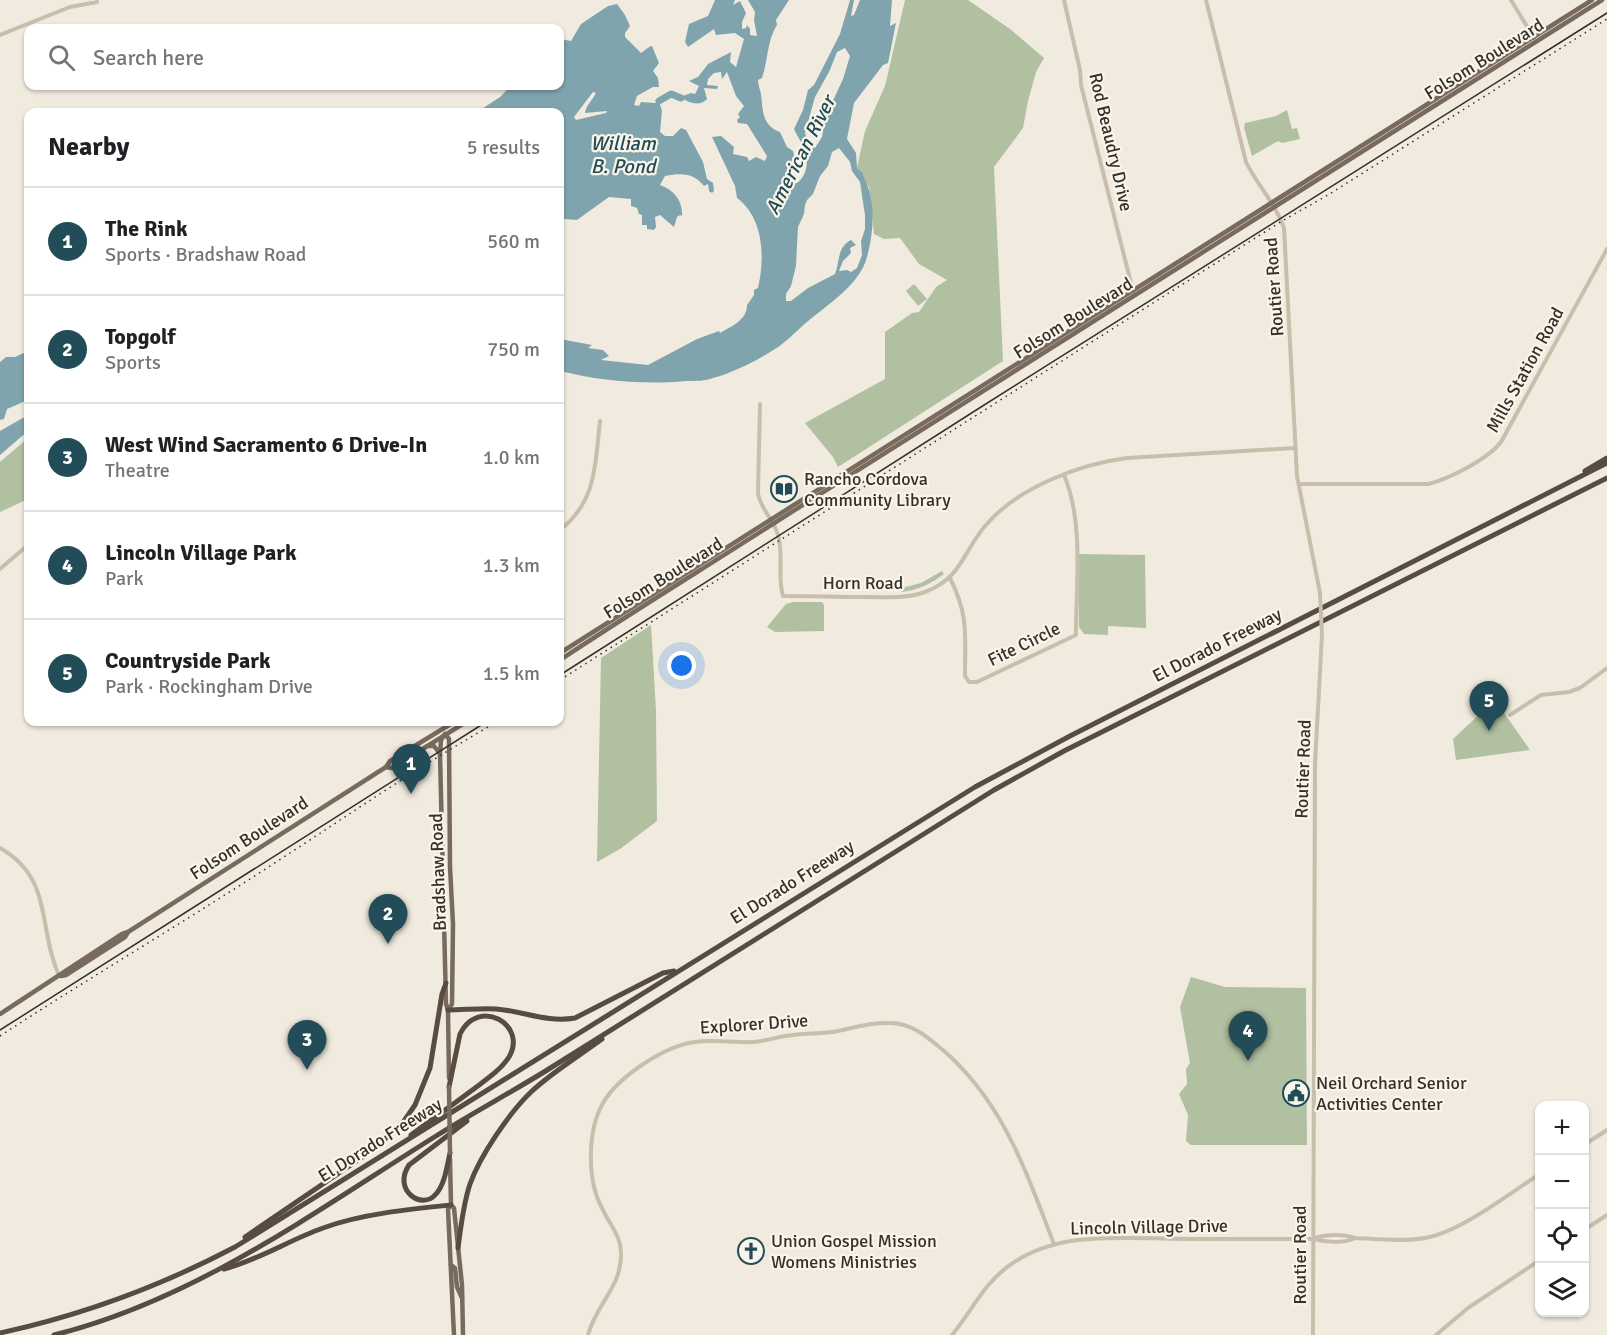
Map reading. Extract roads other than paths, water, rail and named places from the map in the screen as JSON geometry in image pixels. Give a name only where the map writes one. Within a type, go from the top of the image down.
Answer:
[{"type":"highway","points":[[1536,500],[1607,458]]},
{"type":"highway","name":"El Dorado Freeway","points":[[0,1333],[78,1313],[123,1298],[211,1259],[259,1233],[984,782],[1101,720],[1607,463]]},
{"type":"highway","name":"El Dorado Freeway","points":[[54,1335],[126,1311],[217,1271],[302,1222],[1004,784],[1074,746],[1607,478]]},
{"type":"highway","points":[[1593,485],[1607,482]]},
{"type":"highway","points":[[448,1010],[497,1009],[550,1020],[562,1020],[586,1013],[663,973],[679,970]]},
{"type":"highway","points":[[211,1259],[316,1190],[385,1139],[404,1121],[415,1105],[430,1068],[442,994],[446,983]]},
{"type":"highway","points":[[376,1160],[491,1076],[506,1062],[513,1046],[509,1029],[504,1022],[487,1015],[471,1019],[464,1026],[460,1034],[449,1087]]},
{"type":"highway","points":[[458,1248],[463,1212],[476,1169],[510,1115],[532,1091],[634,1015]]},
{"type":"highway","points":[[450,1153],[442,1184],[436,1195],[424,1200],[416,1199],[409,1194],[403,1180],[409,1165],[485,1107]]},
{"type":"highway","points":[[217,1271],[242,1265],[305,1235],[347,1221],[451,1205]]},
{"type":"main road","name":"Folsom Boulevard","points":[[564,657],[688,578],[883,447],[1323,178],[1592,0]]},
{"type":"main road","name":"Folsom Boulevard","points":[[564,650],[709,558],[863,467],[1338,159],[1602,0]]},
{"type":"main road","points":[[1323,178],[1338,164],[1338,159]]},
{"type":"main road","points":[[1199,255],[1201,250],[1212,243],[1216,237]]},
{"type":"main road","points":[[863,467],[867,461],[883,450],[883,447]]},
{"type":"main road","points":[[814,498],[829,486],[832,480]]},
{"type":"main road","points":[[688,578],[688,574],[705,564],[709,558]]},
{"type":"main road","name":"Folsom Boulevard","points":[[0,1014],[59,977],[74,964],[386,767],[390,761],[441,726]]},
{"type":"main road","name":"Folsom Boulevard","points":[[386,767],[392,768],[458,726]]},
{"type":"main road","name":"Bradshaw Road","points":[[448,1010],[452,1004],[453,949],[449,742],[445,734],[441,740],[440,754],[446,1004],[448,1010],[451,1205],[448,1209],[454,1335]]},
{"type":"main road","points":[[427,746],[434,746],[440,754]]},
{"type":"main road","points":[[444,920],[447,940],[453,949]]},
{"type":"main road","name":"Bradshaw Road","points":[[451,1205],[454,1208],[464,1334]]},
{"type":"main road","points":[[451,1265],[455,1268],[457,1287],[463,1300]]},
{"type":"street","name":"Rod Beaudry Drive","points":[[1064,0],[1080,70],[1081,85],[1134,292]]},
{"type":"street","name":"Routier Road","points":[[1206,0],[1246,162],[1275,208],[1284,230],[1292,351],[1295,448],[1299,484],[1320,593],[1322,635],[1315,764],[1313,1335]]},
{"type":"street","points":[[1511,0],[1534,39]]},
{"type":"street","points":[[28,24],[70,7],[97,1]]},
{"type":"street","points":[[0,35],[24,25]]},
{"type":"street","name":"Mills Station Road","points":[[1299,484],[1428,484],[1451,475],[1491,453],[1501,442],[1607,249]]},
{"type":"street","points":[[760,404],[758,493],[760,502],[772,522]]},
{"type":"street","points":[[564,526],[577,513],[589,493],[594,475],[600,421]]},
{"type":"street","name":"Horn Road","points":[[772,522],[778,533],[780,546],[783,596],[904,597],[925,592],[950,578],[965,559],[981,531],[997,514],[1034,488],[1064,475],[1113,460],[1295,448]]},
{"type":"street","name":"Fite Circle","points":[[950,578],[961,601],[965,618],[965,676],[969,682],[977,682],[1076,635],[1076,518],[1072,492],[1064,475]]},
{"type":"street","points":[[0,568],[24,548]]},
{"type":"street","points":[[1510,715],[1541,694],[1569,692],[1580,688],[1607,668]]},
{"type":"street","name":"Bradshaw Road","points":[[444,726],[445,734]]},
{"type":"street","points":[[0,848],[21,862],[32,878],[38,893],[51,955],[59,977]]},
{"type":"street","name":"Explorer Drive","points":[[588,1335],[596,1313],[615,1284],[621,1256],[620,1240],[602,1208],[593,1185],[592,1138],[595,1121],[603,1102],[621,1082],[662,1053],[689,1043],[755,1042],[792,1035],[827,1033],[875,1023],[898,1024],[917,1030],[958,1064],[1000,1118],[1018,1154],[1054,1244]]},
{"type":"street","points":[[1589,1142],[1607,1130]]},
{"type":"street","name":"Lincoln Village Drive","points":[[952,1335],[979,1295],[1002,1271],[1029,1253],[1054,1244],[1098,1238],[1313,1239],[1322,1236],[1349,1236],[1418,1239],[1444,1233],[1456,1227],[1535,1177]]},
{"type":"street","points":[[1589,1227],[1607,1215]]},
{"type":"street","points":[[1436,1335],[1468,1308],[1535,1263]]},
{"type":"water","points":[[715,0],[735,0],[733,5],[740,1],[746,13],[742,29],[747,25],[750,35],[757,36],[755,12],[748,0],[789,0],[776,20],[777,25],[771,37],[762,78],[758,80],[763,112],[767,121],[780,132],[787,147],[793,151],[791,185],[803,177],[807,161],[805,150],[794,129],[803,110],[808,90],[814,85],[840,34],[850,0],[854,0],[851,16],[854,15],[860,0],[892,0],[890,26],[896,23],[888,63],[883,65],[854,103],[847,139],[856,153],[857,168],[863,173],[872,207],[873,224],[867,257],[858,275],[845,291],[780,346],[753,362],[721,376],[700,381],[638,382],[607,380],[564,372],[564,340],[592,345],[588,348],[603,350],[609,356],[601,360],[648,365],[697,339],[719,331],[720,333],[734,325],[742,319],[754,295],[754,290],[758,288],[762,252],[757,227],[753,216],[737,198],[735,186],[712,137],[721,136],[734,147],[733,154],[747,157],[749,161],[756,157],[765,161],[767,156],[747,124],[738,123],[737,120],[740,117],[738,114],[744,106],[736,96],[727,72],[722,79],[721,72],[714,73],[708,79],[707,85],[718,86],[717,89],[704,88],[707,99],[701,103],[681,98],[691,93],[695,94],[699,86],[689,81],[698,77],[708,64],[731,52],[730,62],[736,67],[744,39],[735,33],[716,35],[714,29],[688,47],[685,42],[689,24],[708,16]],"holes":[[[845,48],[850,56],[843,79],[825,118],[822,137],[815,148],[807,140],[805,133],[815,97],[837,52]],[[839,148],[850,162],[852,171],[860,182],[865,215],[865,229],[861,241],[862,255],[857,268],[851,272],[839,271],[843,261],[851,253],[850,248],[856,245],[851,240],[841,250],[835,274],[808,288],[791,301],[786,301],[786,294],[791,286],[796,266],[798,227],[807,200],[813,194],[820,176],[828,166],[832,152]]]},
{"type":"water","name":"William B. Pond","points":[[617,4],[630,26],[625,37],[641,53],[652,46],[659,63],[653,71],[658,78],[659,87],[653,87],[637,96],[634,105],[639,106],[641,102],[659,101],[662,111],[660,132],[665,136],[673,136],[681,128],[686,130],[703,162],[707,179],[713,183],[714,191],[712,193],[709,191],[708,184],[704,186],[691,176],[682,174],[665,176],[660,185],[677,197],[682,211],[682,216],[677,217],[674,227],[660,215],[655,217],[654,230],[647,229],[647,225],[642,225],[642,215],[639,214],[637,208],[631,206],[631,199],[609,197],[577,220],[564,219],[564,108],[483,108],[507,90],[564,90],[564,40],[571,41],[581,24],[608,6]],"holes":[[[593,92],[596,93],[585,113],[607,111],[576,120],[574,117]]]},
{"type":"water","points":[[24,353],[24,402],[7,409],[4,419],[0,420],[0,362],[6,357],[15,357]]},
{"type":"water","points":[[24,417],[24,434],[0,455],[0,431]]},
{"type":"waterway","points":[[659,101],[671,94],[681,98]]},
{"type":"tram line","points":[[564,672],[1607,13]]},
{"type":"tram line","points":[[0,1030],[480,726]]},
{"type":"railway","points":[[564,677],[1282,221],[1328,195],[1607,19]]},
{"type":"railway","points":[[0,1036],[490,726]]},
{"type":"place","name":"Rancho Cordova Community Library","points":[[784,489]]},
{"type":"place","name":"Countryside Park","points":[[1489,731]]},
{"type":"place","name":"The Rink","points":[[411,794]]},
{"type":"place","name":"Topgolf","points":[[388,944]]},
{"type":"place","name":"Lincoln Village Park","points":[[1248,1061]]},
{"type":"place","name":"West Wind Sacramento 6 Drive-In","points":[[307,1070]]},
{"type":"place","name":"Neil Orchard Senior Activities Center","points":[[1296,1093]]},
{"type":"place","name":"Union Gospel Mission Womens Ministries","points":[[751,1251]]},
{"type":"water label","name":"American River","points":[[800,155]]}]
